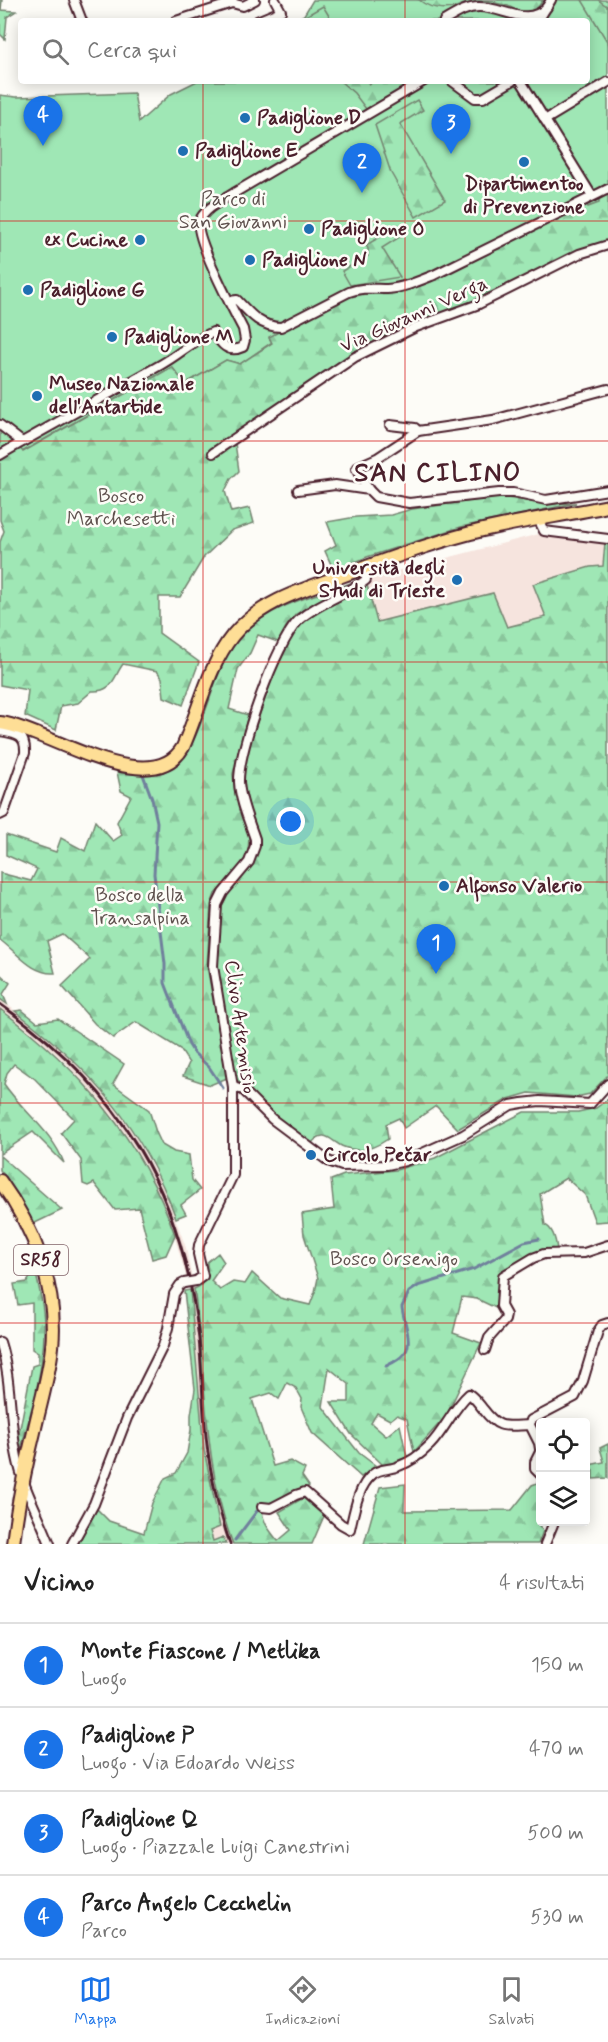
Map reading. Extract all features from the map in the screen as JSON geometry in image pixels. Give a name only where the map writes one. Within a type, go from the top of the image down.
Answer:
[{"type":"main road","points":[[0,723],[29,730],[89,756],[117,764],[137,766],[170,763],[183,747],[225,647],[244,623],[257,613],[283,598],[365,567],[469,533],[608,506]]},
{"type":"main road","name":"SR58","points":[[0,1181],[31,1235],[48,1282],[51,1306],[52,1347],[22,1480],[13,1544]]},
{"type":"street","points":[[74,0],[81,18]]},
{"type":"street","points":[[185,18],[232,3],[243,6],[255,0]]},
{"type":"street","points":[[264,18],[281,11],[275,0]]},
{"type":"street","points":[[449,18],[475,3],[502,10],[516,18],[527,18],[542,12],[549,3]]},
{"type":"street","points":[[540,18],[549,3]]},
{"type":"street","points":[[545,120],[608,82]]},
{"type":"street","points":[[0,455],[166,363],[202,337],[213,332],[227,349],[235,351],[243,347],[245,340],[243,329],[200,236],[198,226],[200,219],[212,207],[234,193],[419,84]]},
{"type":"street","points":[[457,84],[475,98],[483,98],[507,84]]},
{"type":"street","points":[[523,84],[592,196]]},
{"type":"street","points":[[229,301],[237,300],[259,322],[270,327],[281,327],[349,292],[358,289],[389,289],[434,275],[608,189]]},
{"type":"street","name":"Via Giovanni Verga","points":[[213,453],[355,357],[416,327],[479,304],[579,254],[608,245]]},
{"type":"street","points":[[608,388],[493,420],[418,431],[356,469],[376,497],[409,503],[500,493],[513,493],[546,500],[608,489]]},
{"type":"street","points":[[0,425],[22,442]]},
{"type":"street","points":[[390,425],[414,428],[418,431]]},
{"type":"street","points":[[298,490],[335,485],[369,490]]},
{"type":"street","points":[[537,519],[544,531],[608,539]]},
{"type":"street","name":"Clivo Artemisio","points":[[72,1544],[94,1503],[127,1418],[163,1346],[174,1294],[180,1285],[196,1281],[203,1276],[198,1254],[199,1245],[233,1174],[233,1087],[213,966],[217,905],[223,893],[249,861],[255,846],[255,839],[240,792],[239,780],[244,751],[267,681],[291,630],[299,619],[366,580],[365,567]]},
{"type":"street","points":[[0,731],[16,734],[25,744],[25,753],[4,813],[0,815]]},
{"type":"street","points":[[233,1087],[243,1090],[272,1119],[328,1161],[342,1166],[355,1167],[387,1165],[405,1161],[463,1135],[511,1105],[540,1101],[590,1104],[608,1084]]},
{"type":"street","points":[[485,1350],[489,1338],[506,1315],[501,1306],[503,1276],[544,1254],[584,1253],[608,1245]]},
{"type":"street","points":[[536,1437],[530,1425],[531,1420],[575,1397],[583,1381],[598,1331],[602,1325],[608,1323]]},
{"type":"street","points":[[0,1342],[8,1377],[14,1440],[22,1480],[50,1544]]},
{"type":"street","points":[[262,1507],[271,1508],[305,1492],[341,1524],[350,1529],[358,1499],[373,1474],[398,1467],[425,1450],[438,1437],[462,1400],[470,1394],[495,1423],[504,1426],[530,1425]]},
{"type":"street","points":[[545,1544],[552,1526]]},
{"type":"shaded area","name":"Università degli Studi di Trieste","points":[[547,528],[608,536],[605,542],[603,566],[590,567],[533,584],[547,617],[507,627],[493,594],[376,622],[367,585],[373,577],[539,534]]},
{"type":"shaded area","points":[[0,999],[52,1039],[102,1088],[133,1132],[166,1192],[186,1248],[194,1289],[212,1460],[218,1494],[233,1544],[226,1544],[223,1537],[213,1541],[210,1530],[219,1527],[204,1450],[190,1290],[170,1221],[142,1161],[113,1117],[66,1063],[0,1009]]},
{"type":"green space","points":[[0,0],[2,0],[1,10],[16,11],[7,17],[5,39],[0,34]]},
{"type":"green space","name":"Parco di San Giovanni","points":[[313,0],[608,0],[608,194],[599,198],[600,203],[588,207],[586,204],[422,285],[392,292],[365,294],[269,338],[272,342],[240,364],[226,360],[185,384],[172,367],[22,452],[19,448],[0,460],[0,95],[16,97],[134,93],[139,122],[171,94],[191,84],[590,84],[590,18],[298,18],[304,15]]},
{"type":"green space","points":[[419,0],[464,0],[466,3],[442,9],[424,4]]},
{"type":"green space","points":[[483,0],[543,0],[536,10],[524,14],[508,6]]},
{"type":"green space","points":[[582,0],[598,0],[608,7],[608,43]]},
{"type":"green space","points":[[323,6],[330,18],[302,18]]},
{"type":"green space","points":[[344,84],[412,84],[366,109]]},
{"type":"green space","points":[[417,100],[423,110],[400,124],[445,200],[416,217],[391,173],[375,125]]},
{"type":"green space","name":"Bosco Marchesetti","points":[[608,194],[608,242],[582,249],[477,301],[414,325],[352,355],[209,452],[213,457],[235,443],[239,471],[231,479],[225,491],[231,512],[250,508],[254,523],[232,530],[204,557],[180,597],[159,597],[159,633],[199,662],[183,705],[164,697],[162,678],[157,671],[123,664],[108,687],[92,691],[78,703],[61,706],[56,730],[25,716],[28,690],[0,685],[0,542],[4,531],[0,520],[0,460],[20,448],[23,452],[172,367],[185,384],[226,360],[240,364],[272,343],[269,337],[341,299],[422,285],[586,203],[588,207],[599,203],[599,199]]},
{"type":"green space","points":[[401,225],[406,233],[382,248],[400,277],[350,285],[342,271],[368,256],[366,245]]},
{"type":"green space","points":[[501,497],[545,504],[576,503],[461,527],[367,557],[334,571],[325,551],[336,545],[327,522],[356,517],[391,515],[412,509]]},
{"type":"green space","points":[[605,542],[608,542],[608,1075],[590,1094],[576,1097],[529,1093],[508,1099],[458,1129],[436,1106],[404,1128],[399,1118],[386,1124],[388,1139],[367,1149],[350,1149],[325,1136],[317,1138],[312,1143],[270,1112],[235,1078],[216,963],[219,912],[227,893],[249,869],[258,848],[259,839],[242,777],[246,754],[274,673],[287,644],[299,625],[367,585],[377,622],[493,593],[507,627],[546,617],[533,584],[590,567],[603,566]]},
{"type":"green space","name":"Bosco della Transalpina","points":[[357,581],[296,614],[278,642],[258,635],[250,653],[238,669],[229,709],[248,715],[233,774],[235,794],[249,836],[248,853],[241,865],[215,894],[211,905],[207,966],[227,1078],[210,1085],[183,1076],[189,1063],[180,1049],[136,1022],[113,1038],[95,1024],[62,986],[90,959],[62,934],[47,941],[55,973],[47,973],[32,967],[0,940],[0,873],[31,881],[37,869],[6,855],[6,835],[56,852],[61,838],[85,851],[95,821],[113,841],[122,835],[117,822],[131,796],[121,791],[117,772],[152,774],[163,772],[177,763],[189,749],[198,731],[221,668],[241,635],[266,615],[281,608]]},
{"type":"green space","points":[[0,974],[10,983],[3,994],[7,1004],[0,999]]},
{"type":"green space","points":[[0,1009],[56,1056],[82,1082],[126,1137],[161,1200],[175,1235],[166,1255],[152,1259],[139,1208],[115,1210],[94,1183],[88,1186],[83,1184],[81,1160],[61,1133],[74,1119],[35,1079],[14,1064],[7,1073],[4,1084],[45,1131],[64,1163],[33,1132],[0,1154]]},
{"type":"green space","points":[[22,1010],[37,1022],[58,1019],[124,1064],[113,1084],[149,1110],[162,1145],[174,1152],[189,1155],[192,1180],[200,1190],[181,1205],[186,1214],[176,1218],[147,1155],[112,1102],[68,1055],[15,1011]]},
{"type":"green space","name":"Bosco Orsenigo","points":[[608,1099],[608,1221],[595,1222],[585,1195],[566,1178],[540,1194],[545,1225],[552,1232],[557,1250],[539,1252],[525,1257],[499,1275],[498,1309],[477,1299],[462,1297],[453,1333],[481,1343],[446,1416],[414,1452],[407,1419],[397,1415],[390,1420],[377,1413],[371,1423],[386,1436],[400,1425],[407,1457],[384,1466],[351,1434],[331,1402],[349,1402],[349,1384],[329,1368],[323,1407],[359,1453],[376,1466],[361,1477],[312,1433],[301,1407],[302,1399],[296,1388],[287,1383],[279,1399],[271,1393],[252,1399],[273,1466],[290,1461],[305,1469],[302,1476],[309,1486],[274,1505],[263,1503],[262,1514],[268,1528],[278,1541],[291,1530],[279,1512],[303,1498],[324,1516],[312,1544],[233,1544],[223,1514],[210,1450],[194,1289],[203,1282],[207,1262],[218,1253],[224,1262],[211,1281],[220,1290],[233,1282],[245,1284],[252,1273],[280,1298],[310,1305],[318,1278],[304,1235],[302,1214],[334,1209],[331,1180],[344,1175],[396,1170],[435,1158],[524,1112],[578,1112],[596,1108]]},
{"type":"green space","points":[[0,1156],[62,1210],[33,1224],[0,1170]]},
{"type":"green space","points":[[35,1270],[43,1310],[43,1349],[35,1396],[19,1457],[17,1444],[32,1366],[38,1364],[38,1353],[32,1349],[32,1303],[18,1305],[14,1284],[27,1282]]},
{"type":"green space","points":[[190,1290],[204,1450],[220,1527],[210,1531],[213,1541],[223,1537],[226,1544],[75,1544],[96,1508],[109,1521],[144,1533],[152,1503],[165,1478],[176,1473],[187,1453],[195,1389],[184,1291]]},
{"type":"green space","points":[[608,1444],[608,1478],[593,1479],[590,1465],[604,1462],[600,1448]]},
{"type":"green space","points":[[405,1484],[404,1511],[512,1510],[532,1485],[536,1484],[536,1526],[539,1526],[543,1531],[538,1544],[364,1544],[380,1487]]},
{"type":"waterway","points":[[142,772],[152,799],[157,822],[154,874],[165,964],[165,983],[189,1045],[209,1067],[223,1088]]},
{"type":"waterway","points":[[386,1366],[400,1358],[408,1345],[402,1307],[409,1292],[418,1286],[474,1269],[524,1242],[539,1239]]},
{"type":"waterway","points":[[235,1540],[257,1511]]},
{"type":"railway","points":[[0,1004],[43,1037],[80,1072],[112,1109],[138,1148],[160,1190],[178,1236],[191,1285],[199,1339],[208,1455],[217,1500],[230,1544]]},
{"type":"place","name":"Padiglione D","points":[[245,118]]},
{"type":"place","name":"Parco Angelo Cecchelin","points":[[43,146]]},
{"type":"place","name":"Padiglione E","points":[[183,151]]},
{"type":"place","name":"Padiglione Q","points":[[451,154]]},
{"type":"place","name":"Dipartimentoo di Prevenzione","points":[[524,162]]},
{"type":"place","name":"Padiglione P","points":[[362,193]]},
{"type":"place","name":"Padiglione O","points":[[309,229]]},
{"type":"place","name":"ex Cucine","points":[[140,240]]},
{"type":"place","name":"Padiglione N","points":[[250,260]]},
{"type":"place","name":"Padiglione G","points":[[28,290]]},
{"type":"place","name":"Padiglione M","points":[[112,337]]},
{"type":"place","name":"Museo Nazionale dell'Antartide","points":[[37,396]]},
{"type":"place","name":"Università degli Studi di Trieste","points":[[457,580]]},
{"type":"place","name":"Alfonso Valerio","points":[[444,886]]},
{"type":"place","name":"Monte Fiascone / Metlika","points":[[436,974]]},
{"type":"place","name":"Circolo Pečar","points":[[311,1155]]},
{"type":"district","name":"SAN CILINO","points":[[438,474]]}]
